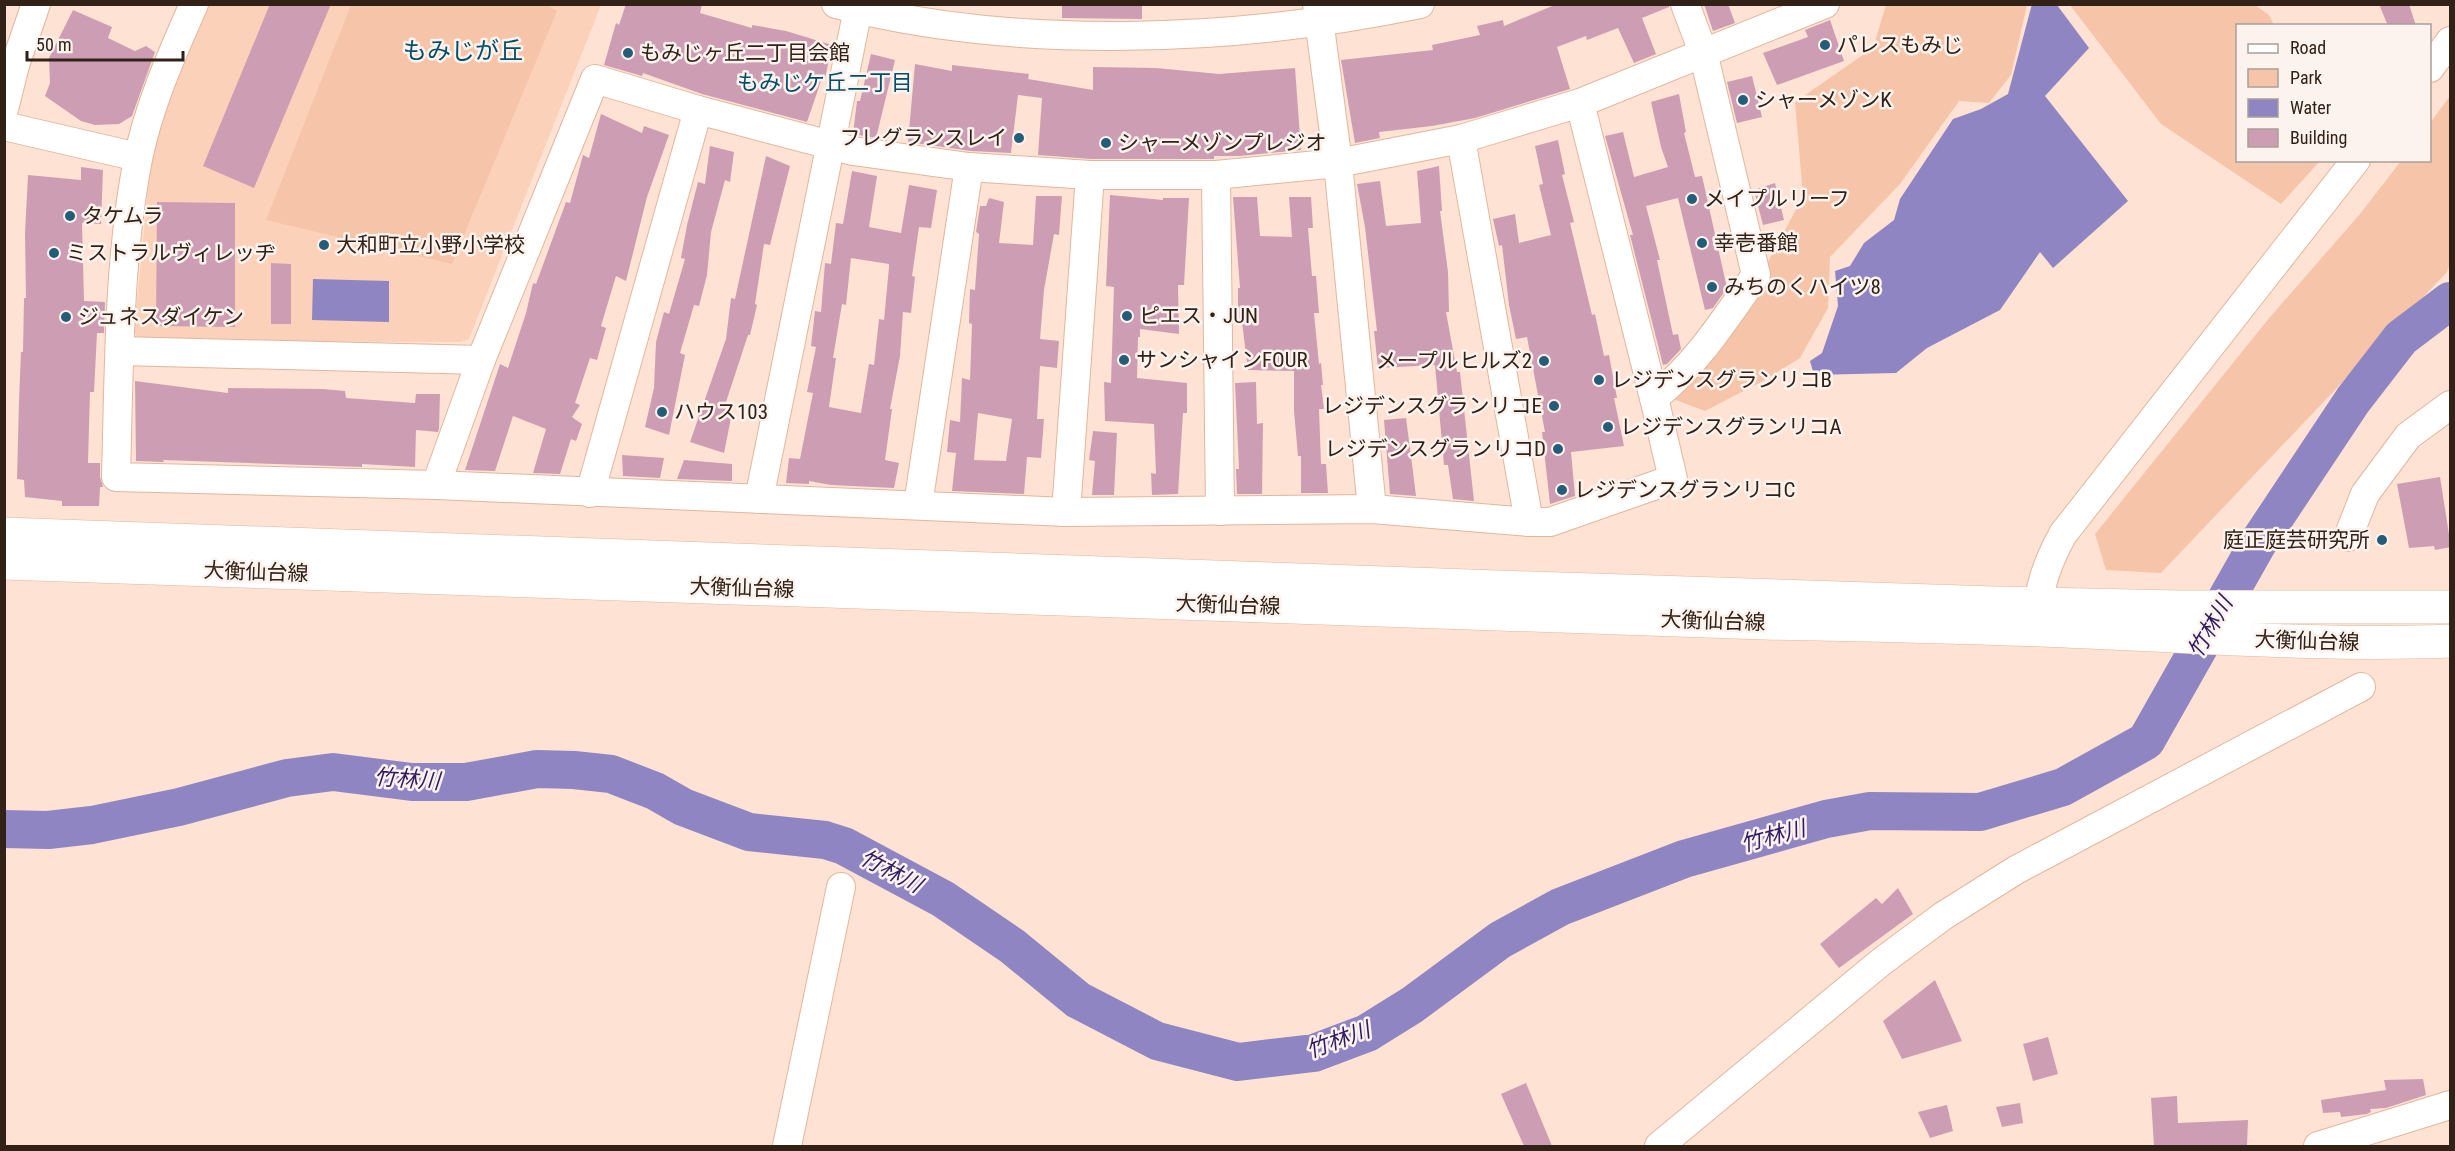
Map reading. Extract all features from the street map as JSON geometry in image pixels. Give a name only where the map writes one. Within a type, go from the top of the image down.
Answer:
[{"type":"main road","name":"大衡仙台線","points":[[4,534],[1486,587],[2172,621],[2258,608],[2451,607]]},
{"type":"main road","name":"大衡仙台線","points":[[4,563],[1752,622],[2037,616]]},
{"type":"main road","name":"大衡仙台線","points":[[2172,621],[2238,639],[2386,644],[2451,641]]},
{"type":"street","points":[[4,109],[15,65],[36,4]]},
{"type":"street","points":[[194,4],[161,77],[138,157],[129,220],[120,351],[116,477],[436,485],[1066,512],[1372,509],[1550,522],[1673,479],[1580,103]]},
{"type":"street","points":[[759,499],[831,146],[851,6],[949,26],[1055,34],[1191,34],[1318,14],[1420,4]]},
{"type":"street","points":[[1654,399],[1671,384],[1715,334],[1756,275],[1703,52],[1685,4]]},
{"type":"street","points":[[436,485],[481,360],[595,79],[831,146],[969,167],[1090,175],[1216,176],[1338,163],[1461,138],[1580,103],[1825,4]]},
{"type":"street","points":[[1318,14],[1338,163],[1372,509]]},
{"type":"street","points":[[2431,67],[2451,41]]},
{"type":"street","points":[[590,493],[698,110]]},
{"type":"street","points":[[4,126],[138,157]]},
{"type":"street","points":[[1461,138],[1529,522]]},
{"type":"street","points":[[2037,616],[2047,563],[2063,534],[2354,162]]},
{"type":"street","points":[[918,505],[969,167]]},
{"type":"street","points":[[1066,512],[1090,175]]},
{"type":"street","points":[[1216,176],[1220,511]]},
{"type":"street","points":[[120,351],[481,360]]},
{"type":"street","points":[[2348,537],[2365,495],[2408,436],[2451,405]]},
{"type":"street","points":[[1659,1146],[1881,962],[1943,916],[2016,870],[2361,687]]},
{"type":"street","points":[[787,1146],[841,887]]},
{"type":"street","points":[[2318,1146],[2451,1105]]},
{"type":"shaded area","name":"大和町立小野小学校","points":[[205,5],[601,5],[469,339],[460,342],[168,341],[141,343],[134,332],[151,158],[192,33]]},
{"type":"green space","points":[[545,4],[557,11],[452,264],[266,220],[351,5]]},
{"type":"green space","points":[[1886,5],[2027,5],[2011,75],[1989,103],[1959,101],[1900,184],[1830,257],[1828,308],[1800,358],[1765,380],[1705,411],[1673,399],[1747,301],[1803,196],[1795,102],[1873,48]]},
{"type":"green space","points":[[2070,5],[2255,5],[2269,15],[2274,24],[2236,24],[2236,162],[2319,162],[2281,204],[2161,124]]},
{"type":"green space","points":[[2450,96],[2450,263],[2447,272],[2161,573],[2106,570],[2095,534],[2270,317],[2360,214],[2400,162],[2431,162],[2431,122]]},
{"type":"water","points":[[2032,4],[2057,5],[2089,48],[2045,96],[2128,201],[2053,268],[2040,252],[2000,310],[1927,348],[1896,373],[1814,375],[1810,361],[1822,353],[1838,306],[1835,271],[1850,266],[1864,243],[1894,220],[1900,199],[1953,119],[1981,109],[2008,94]]},
{"type":"water","points":[[313,279],[389,281],[389,322],[312,320]]},
{"type":"building","points":[[270,4],[331,4],[254,188],[203,166]]},
{"type":"building","points":[[626,4],[702,4],[700,13],[752,28],[752,25],[786,31],[832,45],[825,79],[822,78],[807,122],[702,94],[643,73],[642,76],[604,65],[616,23],[619,25]]},
{"type":"building","points":[[1062,4],[1142,4],[1142,19],[1062,18]]},
{"type":"building","points":[[1557,4],[1669,4],[1669,7],[1642,18],[1656,54],[1634,63],[1618,28],[1587,40],[1586,36],[1557,47],[1570,89],[1475,118],[1379,132],[1380,138],[1355,143],[1341,60],[1433,50],[1432,45],[1480,35],[1477,26],[1503,20],[1504,26]]},
{"type":"building","points":[[1704,4],[1728,4],[1735,23],[1713,31]]},
{"type":"building","points":[[2379,4],[2409,4],[2415,24],[2387,24]]},
{"type":"building","points":[[73,10],[112,27],[108,38],[135,51],[146,46],[155,52],[132,116],[119,124],[95,125],[81,121],[45,96],[50,83],[49,58]]},
{"type":"building","points":[[1830,20],[1844,61],[1777,85],[1763,53],[1808,37],[1805,30]]},
{"type":"building","points":[[871,54],[895,60],[876,138],[853,134],[857,101],[860,101]]},
{"type":"building","points":[[915,64],[952,71],[952,65],[1029,74],[1028,79],[1093,90],[1093,67],[1156,68],[1219,74],[1295,68],[1301,150],[1214,156],[1214,159],[1091,159],[1038,155],[1042,98],[1018,95],[1011,153],[971,151],[908,142]]},
{"type":"building","name":"シャーメゾンK","points":[[1752,76],[1762,117],[1737,123],[1727,82]]},
{"type":"building","points":[[1679,94],[1686,132],[1684,133],[1695,177],[1702,176],[1727,288],[1713,308],[1705,310],[1678,198],[1646,206],[1660,260],[1657,260],[1673,335],[1678,334],[1681,349],[1667,364],[1663,365],[1630,235],[1633,235],[1605,136],[1623,132],[1634,177],[1668,167],[1651,102]]},
{"type":"building","points":[[601,114],[642,133],[644,126],[669,135],[647,197],[626,281],[616,276],[601,326],[606,328],[597,360],[590,358],[575,403],[580,405],[572,417],[582,424],[576,441],[571,439],[560,474],[533,473],[546,429],[513,416],[495,471],[465,470],[500,364],[508,368],[533,283],[536,284],[566,202],[570,203],[583,155],[589,158]]},
{"type":"building","points":[[1558,140],[1565,174],[1562,175],[1574,222],[1570,223],[1604,356],[1609,355],[1617,398],[1614,398],[1624,446],[1571,452],[1575,496],[1550,504],[1542,432],[1545,432],[1527,337],[1516,339],[1509,305],[1502,245],[1499,246],[1493,219],[1515,214],[1519,243],[1551,235],[1539,185],[1543,184],[1535,146]]},
{"type":"building","points":[[710,146],[734,152],[730,182],[725,180],[711,232],[707,275],[699,306],[694,305],[680,353],[685,355],[669,435],[645,427],[654,388],[656,342],[664,312],[669,314],[685,259],[681,258],[687,225],[698,182],[705,184]]},
{"type":"building","points":[[766,156],[790,166],[770,245],[764,244],[755,304],[757,305],[750,335],[748,335],[725,405],[733,408],[724,453],[690,442],[726,339],[731,298],[735,299]]},
{"type":"building","points":[[1439,166],[1442,211],[1440,211],[1448,272],[1449,312],[1446,312],[1457,372],[1460,372],[1474,501],[1453,499],[1448,465],[1444,465],[1435,365],[1378,368],[1374,331],[1377,331],[1365,227],[1357,184],[1380,181],[1386,226],[1421,223],[1417,171]]},
{"type":"building","points":[[81,167],[103,170],[101,224],[82,223],[84,301],[105,302],[104,333],[97,333],[94,392],[90,392],[88,463],[100,463],[103,487],[100,487],[99,506],[62,506],[62,501],[25,497],[24,480],[17,479],[21,352],[23,352],[24,298],[26,298],[25,233],[28,175],[81,180]]},
{"type":"building","points":[[852,171],[877,176],[869,227],[901,233],[909,185],[937,190],[931,228],[919,227],[912,276],[915,277],[911,313],[903,312],[900,356],[890,409],[892,409],[885,460],[899,463],[894,488],[831,485],[809,481],[809,484],[786,483],[789,458],[800,459],[813,393],[807,392],[816,347],[811,346],[815,311],[821,312],[825,263],[831,264],[836,223],[843,224]],"holes":[[[851,258],[889,264],[884,320],[879,319],[874,365],[869,364],[861,413],[829,407],[836,358],[833,358],[842,304],[846,305]]]},
{"type":"building","points":[[1775,183],[1784,220],[1763,225],[1754,190]]},
{"type":"building","points":[[1110,195],[1163,200],[1163,198],[1189,198],[1184,285],[1178,285],[1179,334],[1140,329],[1140,337],[1138,337],[1137,378],[1187,383],[1187,413],[1183,413],[1178,494],[1152,495],[1151,473],[1156,474],[1154,424],[1105,421],[1104,382],[1111,383],[1114,287],[1106,286]]},
{"type":"building","points":[[1036,196],[1062,196],[1059,235],[1054,234],[1044,290],[1040,339],[1059,341],[1057,368],[1040,366],[1037,419],[1044,419],[1041,458],[1027,457],[1024,494],[952,491],[956,453],[947,452],[950,420],[960,422],[962,378],[970,380],[972,324],[969,323],[970,289],[975,290],[979,234],[976,232],[980,206],[986,206],[989,198],[1004,202],[999,243],[1033,245]],"holes":[[[978,413],[1012,419],[1006,461],[974,460]]]},
{"type":"building","points":[[1233,197],[1257,197],[1260,236],[1292,237],[1289,197],[1311,197],[1313,228],[1308,228],[1312,276],[1316,276],[1319,313],[1314,313],[1324,409],[1319,409],[1321,464],[1326,464],[1328,493],[1301,493],[1301,456],[1298,456],[1294,411],[1294,371],[1248,370],[1242,322],[1238,322],[1238,288],[1240,288]]},
{"type":"building","points":[[157,202],[235,203],[235,327],[156,326]]},
{"type":"building","points":[[271,263],[291,264],[291,324],[271,324]]},
{"type":"building","points":[[135,381],[228,393],[228,388],[323,389],[345,391],[346,398],[415,403],[416,394],[440,394],[439,429],[438,432],[416,430],[415,467],[362,464],[362,467],[136,461]]},
{"type":"building","points":[[1256,382],[1257,424],[1263,423],[1262,494],[1237,494],[1236,469],[1239,469],[1235,383]]},
{"type":"building","points":[[1406,418],[1416,496],[1390,494],[1384,420]]},
{"type":"building","points":[[1093,431],[1117,433],[1114,495],[1092,495],[1095,461],[1089,460]]},
{"type":"building","points":[[622,455],[664,458],[660,478],[623,476]]},
{"type":"building","points":[[684,460],[732,464],[732,481],[677,479]]},
{"type":"building","points":[[2440,477],[2451,547],[2435,550],[2434,546],[2409,548],[2397,484]]},
{"type":"building","points":[[1898,888],[1913,914],[1839,968],[1820,944],[1876,898],[1882,904]]},
{"type":"building","points":[[1935,980],[1962,1041],[1902,1059],[1883,1021]]},
{"type":"building","points":[[2048,1037],[2058,1074],[2033,1081],[2023,1044]]},
{"type":"building","points":[[2423,1079],[2426,1095],[2386,1108],[2370,1109],[2371,1112],[2367,1114],[2341,1117],[2340,1112],[2323,1113],[2321,1100],[2386,1090],[2384,1080]]},
{"type":"building","points":[[1526,1083],[1552,1146],[1524,1146],[1501,1094]]},
{"type":"building","points":[[2177,1096],[2178,1123],[2248,1120],[2247,1146],[2154,1146],[2151,1098]]},
{"type":"building","points":[[2020,1103],[2023,1123],[2002,1127],[1996,1107]]},
{"type":"building","points":[[1947,1105],[1953,1131],[1930,1138],[1918,1112]]},
{"type":"waterway","name":"竹林川","points":[[4,829],[48,830],[92,825],[179,807],[287,778],[333,772],[412,782],[466,782],[537,769],[611,774],[655,791],[683,807],[749,832],[825,840],[844,846],[943,899],[1012,946],[1078,1000],[1157,1041],[1238,1062],[1314,1053],[1367,1033],[1412,1005],[1500,940],[1560,907],[1684,859],[1826,819],[1870,811],[1980,812],[2063,787],[2146,741],[2258,543],[2353,400],[2401,338],[2450,301]]},
{"type":"place","name":"パレスもみじ","points":[[1825,45]]},
{"type":"place","name":"もみじヶ丘二丁目会館","points":[[628,53]]},
{"type":"place","name":"シャーメゾンK","points":[[1743,100]]},
{"type":"place","name":"フレグランスレイ","points":[[1019,138]]},
{"type":"place","name":"シャーメゾンプレジオ","points":[[1106,143]]},
{"type":"place","name":"メイプルリーフ","points":[[1692,199]]},
{"type":"place","name":"タケムラ","points":[[70,216]]},
{"type":"place","name":"幸壱番館","points":[[1702,243]]},
{"type":"place","name":"大和町立小野小学校","points":[[324,245]]},
{"type":"place","name":"ミストラルヴィレッヂ","points":[[54,253]]},
{"type":"place","name":"みちのくハイツ8","points":[[1712,287]]},
{"type":"place","name":"ピエス・JUN","points":[[1127,316]]},
{"type":"place","name":"ジュネスダイケン","points":[[66,317]]},
{"type":"place","name":"サンシャインFOUR","points":[[1124,360]]},
{"type":"place","name":"メープルヒルズ2","points":[[1544,361]]},
{"type":"place","name":"レジデンスグランリコB","points":[[1599,380]]},
{"type":"place","name":"レジデンスグランリコE","points":[[1554,406]]},
{"type":"place","name":"ハウス103","points":[[662,412]]},
{"type":"place","name":"レジデンスグランリコA","points":[[1608,427]]},
{"type":"place","name":"レジデンスグランリコD","points":[[1558,449]]},
{"type":"place","name":"レジデンスグランリコC","points":[[1562,490]]},
{"type":"place","name":"庭正庭芸研究所","points":[[2382,540]]},
{"type":"district","name":"もみじが丘","points":[[463,51]]},
{"type":"district","name":"もみじケ丘二丁目","points":[[825,82]]}]
